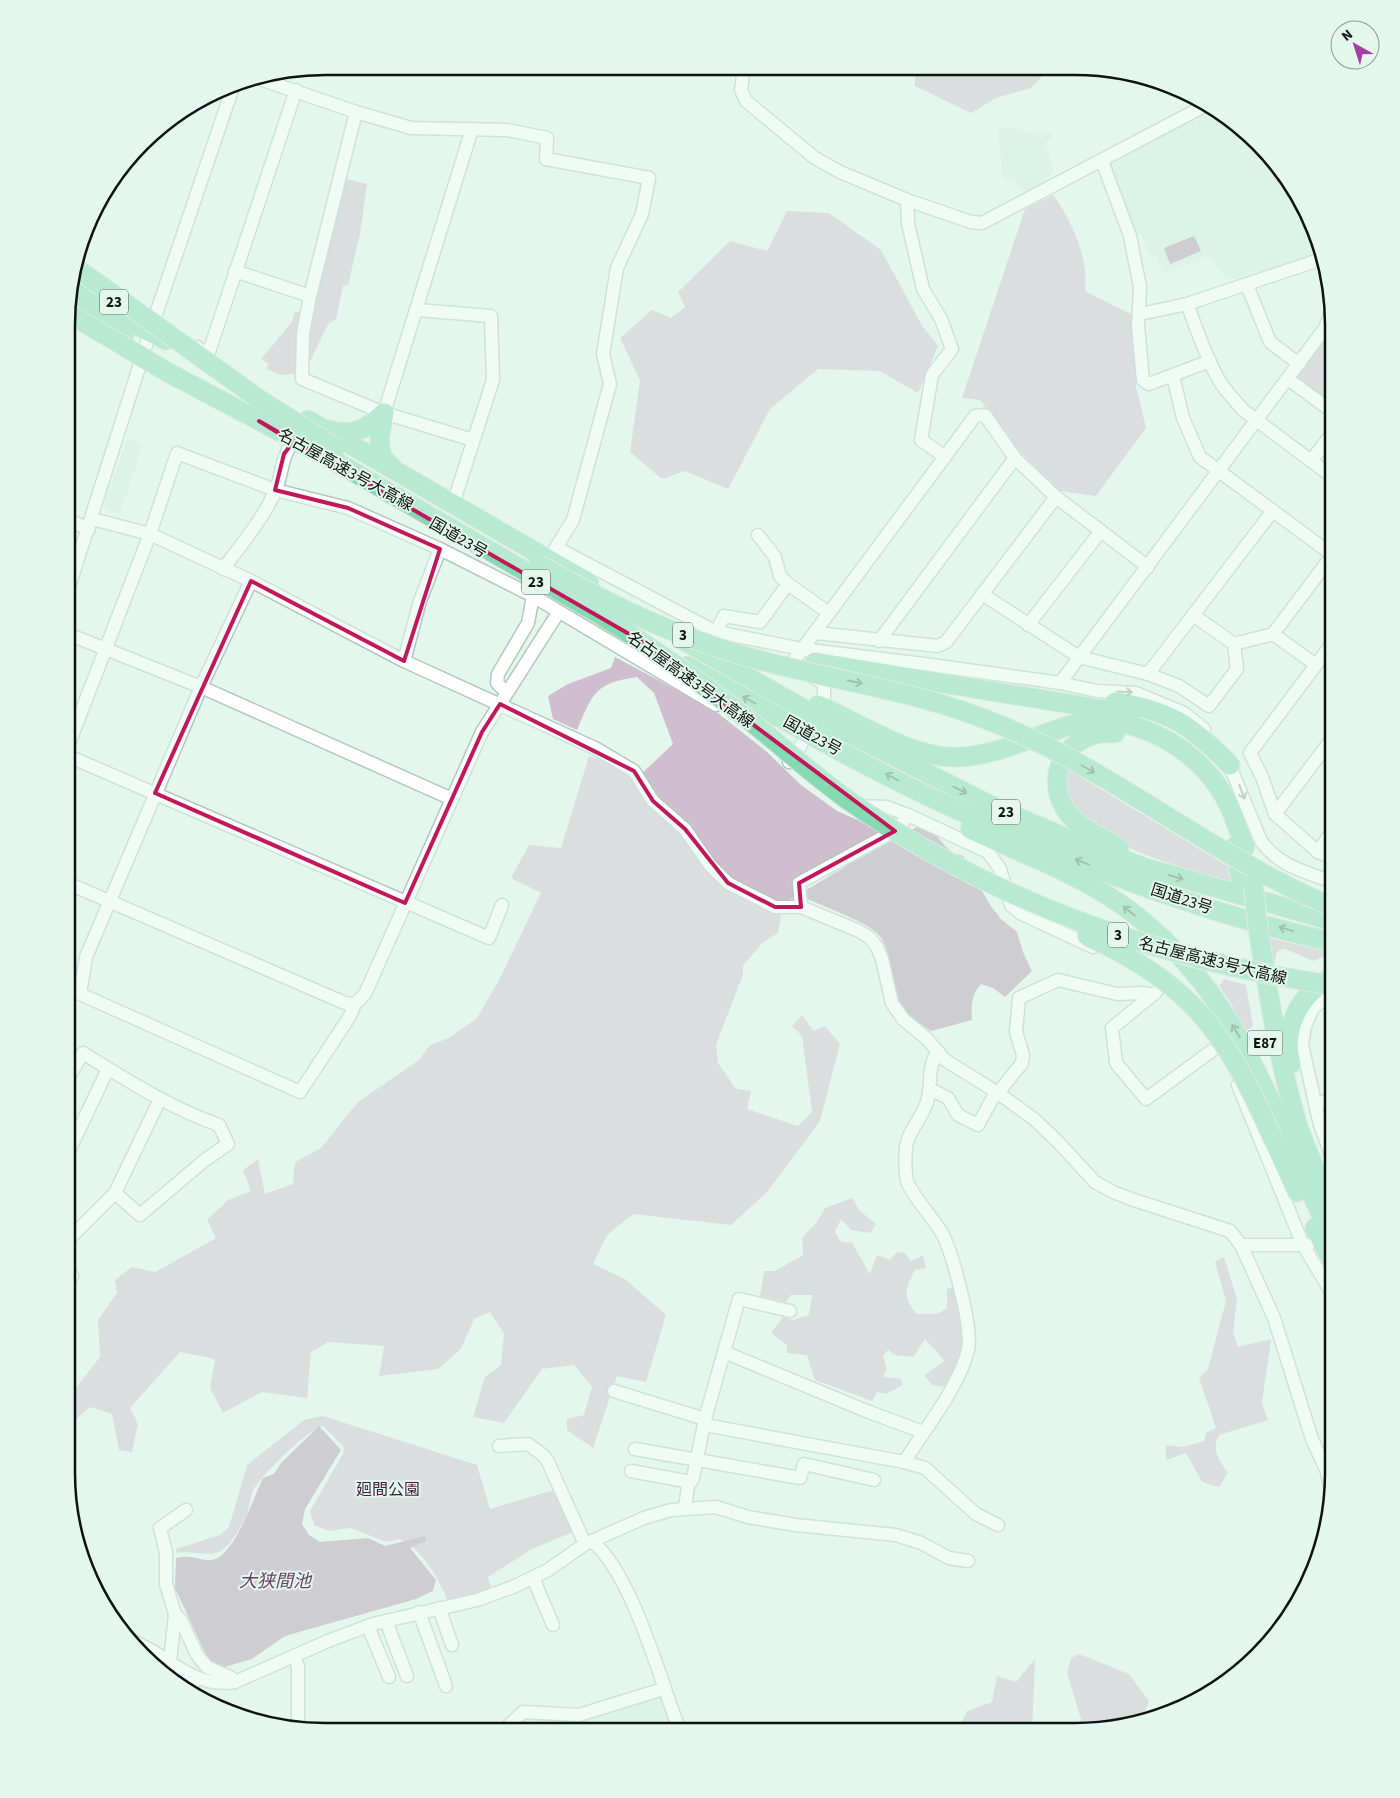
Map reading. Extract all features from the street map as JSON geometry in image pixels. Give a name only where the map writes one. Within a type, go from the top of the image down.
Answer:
[{"type":"highway","name":"名古屋高速3号大高線","points":[[81,272],[259,399],[334,447],[574,584],[632,614],[696,645],[785,667],[901,692],[963,710],[1018,732],[1054,750],[1258,871],[1325,903]]},
{"type":"highway","name":"23","points":[[79,279],[141,321],[143,328]]},
{"type":"highway","name":"国道23号","points":[[78,287],[143,328],[320,427],[452,504],[553,553],[696,645],[832,725],[978,799],[1083,845],[1146,868],[1325,918]]},
{"type":"highway","name":"国道23号","points":[[76,303],[143,328]]},
{"type":"highway","name":"23","points":[[76,316],[125,346],[145,350]]},
{"type":"highway","name":"名古屋高速3号大高線","points":[[76,317],[169,373],[328,457],[599,614],[643,642],[741,713],[847,798],[944,860],[1037,905],[1172,953],[1302,981],[1325,984]]},
{"type":"highway","name":"国道23号","points":[[143,328],[145,350],[293,442],[600,618],[935,800],[1035,844],[1152,889],[1240,917],[1325,940]]},
{"type":"highway","points":[[320,427],[342,434],[360,432],[384,412]]},
{"type":"highway","points":[[384,412],[379,450],[385,461],[404,477]]},
{"type":"highway","points":[[696,645],[721,640],[815,662],[1137,705],[1173,717],[1193,729],[1230,766]]},
{"type":"highway","points":[[696,645],[899,743],[940,756],[981,755],[1060,729],[1091,722],[1137,728],[1175,745],[1208,774],[1218,786],[1245,847]]},
{"type":"highway","points":[[1027,691],[1143,716],[1169,726],[1185,736],[1205,755],[1223,781],[1241,820],[1254,932]]},
{"type":"highway","points":[[1146,868],[1113,844],[1093,834],[1078,823],[1068,814],[1060,800],[1057,774],[1060,763],[1070,748],[1085,736],[1110,732],[1140,738],[1164,748],[1191,766],[1219,805],[1247,882]]},
{"type":"highway","points":[[935,800],[955,822],[1110,898],[1166,940],[1194,970],[1235,1028],[1295,1154]]},
{"type":"highway","points":[[1193,833],[1288,876],[1325,890]]},
{"type":"highway","points":[[944,860],[1016,902],[1115,949],[1146,967],[1174,988],[1210,1024],[1243,1075],[1325,1247]]},
{"type":"highway","name":"E87","points":[[1254,932],[1259,1013],[1280,1111],[1295,1154],[1325,1221]]},
{"type":"highway","name":"E87","points":[[1254,932],[1275,1037],[1298,1125],[1325,1192]]},
{"type":"highway","points":[[1302,981],[1325,988]]},
{"type":"highway","points":[[1298,1125],[1298,1091],[1289,1058],[1293,1023],[1300,1003],[1325,981]]},
{"type":"highway","points":[[1308,1214],[1311,1232],[1325,1262]]},
{"type":"street","points":[[742,75],[741,90],[746,101],[815,158],[840,172],[907,200],[972,222],[982,223],[1200,108]]},
{"type":"street","points":[[269,82],[356,112],[411,128],[508,130],[547,138],[546,159],[649,178],[642,214],[617,268],[603,354],[610,384],[573,520],[553,553],[716,632],[802,649],[1060,683],[1097,691],[1136,692],[1167,705],[1184,713],[1218,744],[1230,766],[1261,841],[1269,852],[1292,868],[1325,879]]},
{"type":"street","points":[[82,267],[143,328],[208,355],[296,90]]},
{"type":"street","points":[[143,328],[230,93]]},
{"type":"street","points":[[356,112],[310,296],[303,334],[302,379],[384,412],[473,440]]},
{"type":"street","points":[[384,412],[472,129]]},
{"type":"street","points":[[1102,161],[1130,236],[1140,287],[1138,326],[1143,380],[1149,384],[1210,361]]},
{"type":"street","points":[[907,200],[908,223],[923,289],[941,319],[952,349],[932,375],[921,440],[945,457]]},
{"type":"street","points":[[1140,314],[1187,304],[1316,261]]},
{"type":"street","points":[[235,270],[310,296]]},
{"type":"street","points":[[1247,285],[1270,342],[1299,364]]},
{"type":"street","points":[[1187,304],[1210,361],[1220,381],[1231,396],[1243,410],[1325,471]]},
{"type":"street","points":[[417,310],[492,316],[493,380],[452,504]]},
{"type":"street","points":[[1060,683],[1325,328]]},
{"type":"street","points":[[75,570],[145,350]]},
{"type":"street","points":[[1173,376],[1183,418],[1200,457],[1325,549]]},
{"type":"street","points":[[1288,379],[1325,406]]},
{"type":"street","points":[[824,697],[824,684],[792,663],[975,416],[985,415],[1015,458],[1056,498],[1148,567]]},
{"type":"street","points":[[223,569],[260,521],[275,490],[284,454],[293,442]]},
{"type":"street","points":[[1311,461],[1325,443]]},
{"type":"street","points":[[75,728],[150,534],[177,454],[275,490],[348,508],[440,549],[534,596],[558,612],[697,692],[730,715],[788,764],[834,799],[847,805],[887,807],[988,852],[1000,869],[1011,905],[1020,913],[1104,953],[1189,1013],[1217,1047],[1240,1090],[1306,1245],[1325,1280]]},
{"type":"street","points":[[879,641],[1015,458]]},
{"type":"street","points":[[816,633],[938,646],[946,642],[1056,498]]},
{"type":"street","points":[[1148,674],[1272,512]]},
{"type":"street","points":[[75,521],[150,534],[251,581],[404,661],[595,748],[634,771],[653,801],[685,829],[710,865],[728,883],[775,907],[802,906],[859,931],[870,938],[877,947],[882,959],[892,1003],[903,1019],[926,1038],[945,1060],[997,1093],[1040,1125],[1095,1182],[1113,1192],[1134,1200],[1230,1230],[1240,1245],[1274,1318],[1312,1439],[1325,1468]]},
{"type":"street","points":[[1028,625],[1101,531]]},
{"type":"street","points":[[758,535],[775,558],[780,576],[788,584],[830,613]]},
{"type":"street","points":[[404,661],[420,601],[440,549]]},
{"type":"street","points":[[1234,644],[1273,634],[1325,566]]},
{"type":"street","points":[[251,581],[201,688],[86,956],[80,994],[300,1092],[350,1016],[355,1004],[365,994],[482,732],[558,612]]},
{"type":"street","points":[[716,632],[724,616],[760,622],[788,584]]},
{"type":"street","points":[[982,594],[1079,657],[1148,674],[1179,686],[1209,706],[1237,669],[1234,644],[1193,615]]},
{"type":"street","points":[[506,692],[497,683],[498,674],[528,623],[534,596]]},
{"type":"street","points":[[1273,634],[1316,665]]},
{"type":"street","points":[[75,637],[201,688],[452,798]]},
{"type":"street","points":[[1325,653],[1250,753],[1262,777],[1275,814],[1318,852],[1325,855]]},
{"type":"street","points":[[788,764],[801,745]]},
{"type":"street","points":[[1275,814],[1325,748]]},
{"type":"street","points":[[75,759],[489,938],[502,905]]},
{"type":"street","points":[[802,906],[799,883],[898,829],[908,815]]},
{"type":"street","points":[[1318,852],[1325,842]]},
{"type":"street","points":[[75,887],[345,1003],[355,1004]]},
{"type":"street","points":[[930,1088],[948,1098],[958,1115],[978,1125],[997,1093],[1022,1063],[1023,1055],[1016,1032],[1019,998],[1058,980],[1117,994],[1157,991]]},
{"type":"street","points":[[1157,991],[1112,1028],[1116,1063],[1146,1099],[1217,1047]]},
{"type":"street","points":[[1325,998],[1313,1008],[1305,1026],[1302,1045],[1320,1125],[1325,1138]]},
{"type":"street","points":[[904,1462],[960,1370],[968,1349],[955,1267],[944,1236],[907,1182],[906,1147],[925,1106],[930,1088],[930,1070],[938,1051]]},
{"type":"street","points":[[75,1066],[83,1053],[160,1099],[194,1116],[218,1125],[228,1144],[205,1160],[140,1215],[115,1194]]},
{"type":"street","points":[[75,1139],[108,1068]]},
{"type":"street","points":[[75,1233],[115,1194],[160,1099]]},
{"type":"street","points":[[1315,1104],[1325,1101]]},
{"type":"street","points":[[1240,1245],[1306,1245]]},
{"type":"street","points":[[685,1508],[705,1422],[739,1299],[790,1311]]},
{"type":"street","points":[[724,1352],[869,1412],[923,1432]]},
{"type":"street","points":[[614,1391],[705,1422],[904,1462],[925,1468],[976,1514],[998,1525]]},
{"type":"street","points":[[499,1446],[528,1444],[542,1455],[589,1543],[618,1573],[630,1595],[677,1723]]},
{"type":"street","points":[[635,1449],[800,1478],[804,1464],[874,1480]]},
{"type":"street","points":[[631,1472],[691,1482]]},
{"type":"street","points":[[147,1649],[206,1682],[222,1684],[235,1682],[368,1626],[419,1612],[477,1600],[533,1578],[589,1543],[644,1518],[685,1508],[716,1508],[748,1517],[896,1535],[921,1543],[949,1558],[968,1561]]},
{"type":"street","points":[[186,1510],[160,1528],[166,1553],[166,1584],[176,1614],[181,1620],[196,1655],[207,1667],[230,1677],[235,1682]]},
{"type":"street","points":[[533,1578],[552,1625]]},
{"type":"street","points":[[439,1608],[452,1645]]},
{"type":"street","points":[[419,1612],[446,1686]]},
{"type":"street","points":[[170,1662],[176,1614]]},
{"type":"street","points":[[386,1621],[407,1676]]},
{"type":"street","points":[[368,1626],[389,1677]]},
{"type":"street","points":[[296,1657],[298,1667],[298,1721]]},
{"type":"street","points":[[192,1685],[197,1678]]},
{"type":"street","points":[[511,1723],[523,1712],[579,1715],[663,1689]]},
{"type":"highlighted area","points":[[259,421],[643,642],[895,831],[799,883],[801,907],[775,907],[728,883],[685,829],[653,801],[634,771],[500,704],[482,732],[405,903],[155,793],[251,581],[404,661],[440,549],[348,508],[275,490],[284,454],[293,442]]},
{"type":"shaded area","points":[[1204,110],[1252,148],[1283,186],[1306,229],[1315,256],[1228,280],[1208,256],[1164,274],[1155,254],[1150,255],[1141,234],[1133,236],[1105,164]]},
{"type":"shaded area","points":[[1009,126],[1025,132],[1051,133],[1053,139],[1045,142],[1054,171],[1044,182],[1046,186],[1027,197],[1025,189],[1018,189],[1017,179],[1007,180],[1000,176],[1003,170],[997,130]]},
{"type":"shaded area","points":[[127,439],[143,444],[120,514],[107,510],[104,504]]},
{"type":"shaded area","points":[[656,1696],[664,1700],[673,1723],[516,1723],[525,1715],[580,1719]]},
{"type":"green space","points":[[915,75],[1043,75],[1031,88],[996,98],[971,113],[915,86]]},
{"type":"green space","points":[[343,178],[367,184],[360,234],[348,285],[343,286],[336,319],[328,324],[308,366],[306,334]]},
{"type":"green space","points":[[1053,195],[1067,216],[1078,240],[1086,278],[1085,291],[1133,315],[1136,387],[1146,428],[1096,496],[1060,491],[1017,449],[980,400],[962,398],[1025,209]]},
{"type":"green space","points":[[787,211],[829,213],[881,250],[923,327],[938,346],[918,393],[880,371],[818,369],[770,409],[728,489],[685,471],[662,479],[630,452],[640,380],[620,338],[652,310],[671,318],[685,307],[678,292],[730,241],[767,251]]},
{"type":"green space","points":[[295,312],[304,313],[299,373],[282,375],[266,369],[269,364],[261,359],[292,322]]},
{"type":"green space","points":[[1325,329],[1325,402],[1294,377]]},
{"type":"green space","points":[[615,657],[714,710],[767,752],[801,785],[837,811],[860,821],[879,833],[797,880],[798,895],[783,903],[778,933],[762,943],[743,966],[743,974],[716,1045],[718,1063],[736,1089],[751,1091],[747,1109],[798,1126],[812,1112],[802,1036],[792,1026],[802,1015],[814,1031],[825,1026],[840,1044],[820,1121],[768,1191],[731,1225],[633,1214],[607,1235],[593,1264],[625,1279],[666,1315],[646,1382],[617,1376],[593,1448],[567,1430],[567,1419],[584,1415],[592,1387],[574,1365],[542,1369],[504,1423],[473,1417],[485,1377],[501,1365],[504,1334],[490,1312],[474,1319],[461,1349],[438,1369],[379,1376],[384,1346],[328,1342],[311,1352],[307,1398],[262,1392],[223,1413],[210,1388],[215,1359],[180,1352],[130,1408],[138,1424],[132,1452],[119,1450],[112,1414],[90,1407],[75,1420],[75,1389],[100,1357],[98,1320],[117,1293],[115,1280],[132,1267],[155,1272],[216,1238],[207,1220],[228,1200],[251,1191],[243,1170],[258,1159],[265,1194],[293,1184],[295,1162],[321,1148],[358,1102],[419,1060],[430,1045],[449,1038],[477,1018],[499,980],[541,893],[511,878],[529,845],[561,848],[589,756],[609,762],[635,780],[673,744],[654,693],[637,677],[612,683],[597,692],[587,707],[577,730],[553,719],[548,696],[568,684],[611,668]]},
{"type":"green space","points":[[1068,769],[1232,869],[1233,882],[1155,858],[1125,846],[1098,831],[1077,813],[1066,793]]},
{"type":"green space","points":[[1269,938],[1325,951],[1325,959],[1323,957],[1313,961],[1283,948],[1276,953],[1275,964],[1272,966]]},
{"type":"green space","points":[[1224,979],[1246,985],[1253,1026],[1244,1032],[1232,1005],[1219,986]]},
{"type":"green space","points":[[852,1198],[860,1211],[876,1224],[870,1233],[851,1230],[841,1219],[835,1232],[841,1242],[852,1243],[870,1274],[877,1255],[890,1260],[897,1252],[905,1253],[911,1261],[923,1255],[926,1268],[915,1270],[907,1288],[907,1298],[917,1314],[937,1314],[947,1308],[947,1289],[955,1287],[964,1349],[944,1387],[932,1385],[924,1375],[945,1361],[925,1339],[913,1357],[895,1355],[888,1350],[883,1356],[887,1369],[883,1377],[901,1379],[903,1385],[886,1394],[877,1392],[872,1401],[815,1380],[807,1355],[787,1353],[787,1345],[771,1333],[783,1317],[793,1320],[809,1315],[812,1295],[791,1295],[786,1302],[760,1296],[764,1271],[775,1271],[803,1255],[802,1238],[817,1222],[825,1208]]},
{"type":"green space","points":[[1224,1257],[1237,1299],[1233,1333],[1238,1347],[1271,1339],[1262,1403],[1268,1420],[1219,1435],[1216,1445],[1217,1455],[1228,1472],[1219,1487],[1202,1482],[1186,1453],[1166,1460],[1166,1445],[1183,1447],[1204,1441],[1206,1433],[1216,1428],[1199,1378],[1208,1369],[1226,1301],[1215,1262]]},
{"type":"green space","name":"廻間公園","points":[[323,1416],[477,1465],[490,1509],[557,1489],[580,1529],[532,1549],[488,1577],[492,1592],[449,1602],[430,1566],[418,1552],[400,1539],[386,1542],[351,1528],[329,1531],[314,1525],[310,1511],[343,1454],[344,1447],[323,1426],[297,1443],[260,1480],[253,1490],[241,1526],[223,1549],[210,1554],[177,1553],[176,1549],[220,1535],[229,1527],[247,1465],[304,1420]]},
{"type":"green space","points":[[1079,1654],[1129,1674],[1149,1701],[1144,1713],[1108,1721],[1080,1723],[1081,1719],[1067,1673],[1071,1658]]},
{"type":"green space","points":[[1035,1659],[1032,1723],[962,1723],[967,1711],[992,1702],[997,1676],[1016,1682]]},
{"type":"water","points":[[1194,236],[1201,251],[1170,264],[1164,248]]},
{"type":"water","points":[[919,826],[938,833],[938,838],[951,852],[963,856],[990,905],[1001,919],[1017,932],[1023,952],[1032,971],[1005,997],[993,988],[981,984],[975,992],[972,1001],[972,1020],[931,1031],[911,1017],[901,1006],[894,988],[887,950],[877,933],[854,919],[807,899],[806,890],[845,867],[850,860],[853,862]]},
{"type":"water","name":"大狭間池","points":[[319,1426],[341,1450],[305,1509],[302,1524],[309,1535],[320,1542],[368,1538],[385,1546],[425,1536],[426,1541],[410,1548],[436,1580],[433,1591],[416,1599],[285,1636],[252,1659],[221,1668],[212,1663],[206,1655],[175,1588],[176,1558],[190,1557],[210,1560],[219,1558],[235,1539],[263,1478],[274,1474],[281,1463]]}]
